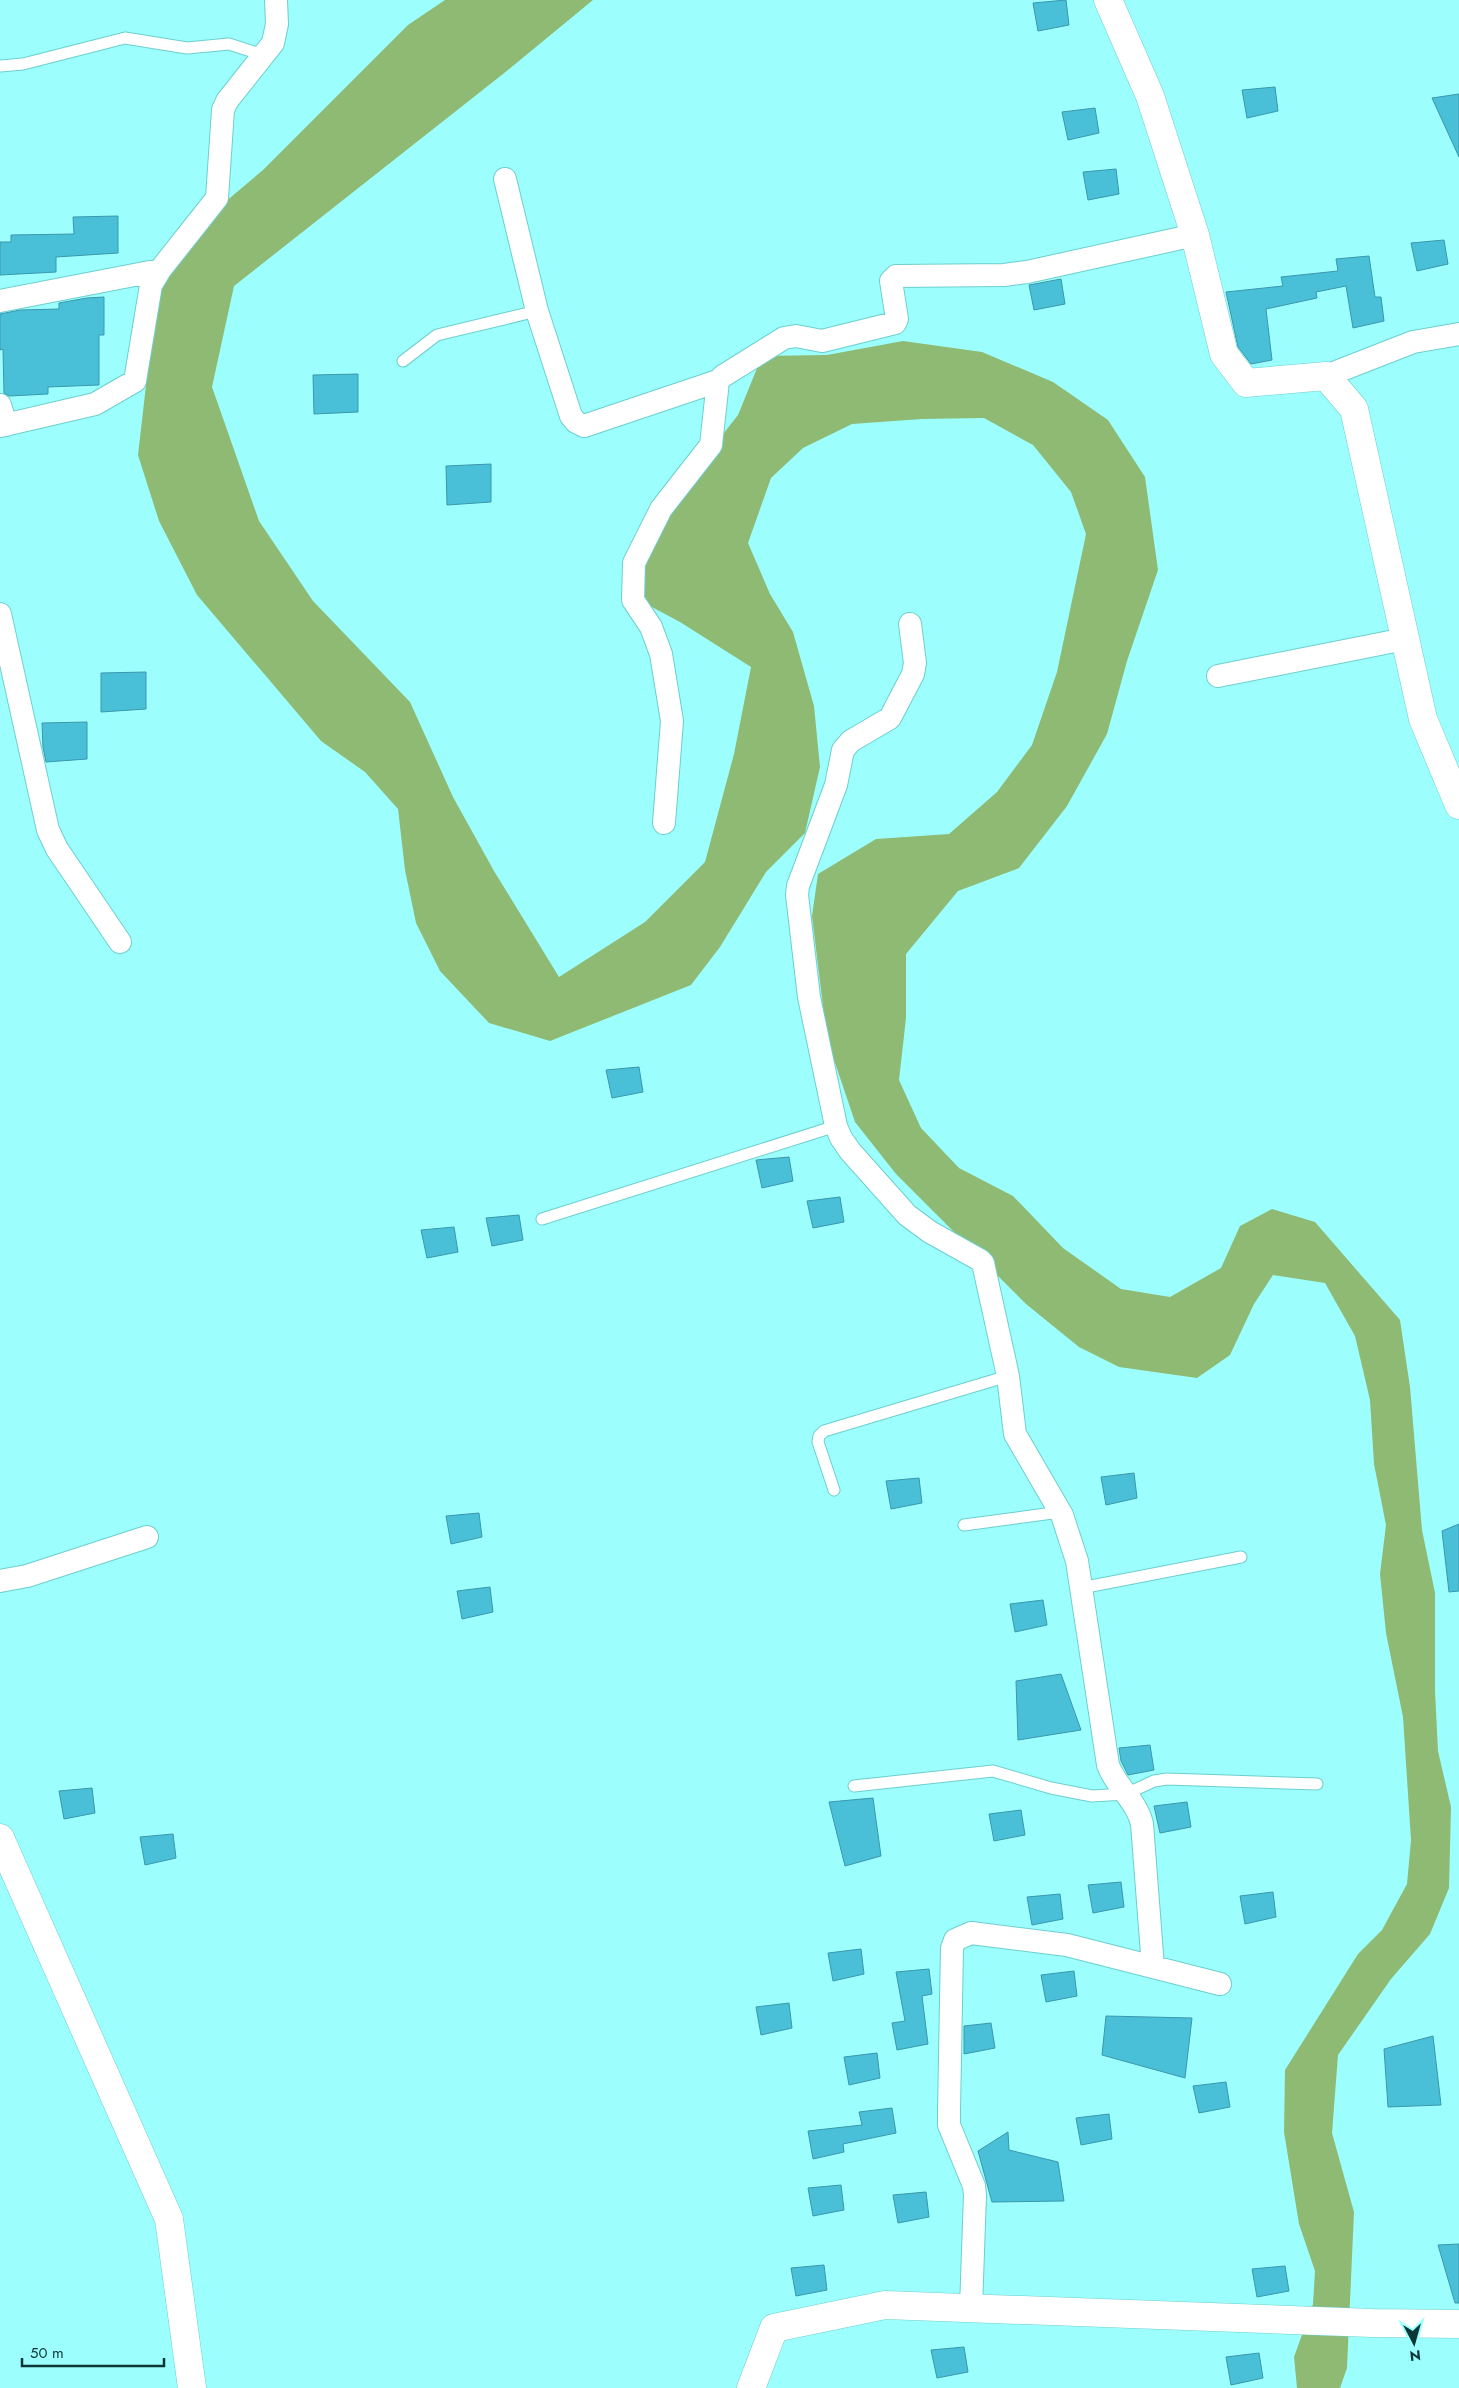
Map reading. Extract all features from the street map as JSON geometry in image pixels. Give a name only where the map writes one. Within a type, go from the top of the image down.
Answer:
[{"type":"street","points":[[2,419],[96,404],[135,381],[149,293],[160,270],[216,198],[223,110],[227,101],[263,56],[276,34],[276,0]]},
{"type":"street","points":[[1108,0],[1150,96],[1195,235],[1224,354],[1246,383],[1326,376],[1413,342],[1459,334]]},
{"type":"street","points":[[505,179],[537,311],[571,416],[576,422],[584,426],[718,381],[784,338],[796,336],[822,341],[895,323],[897,320],[891,281],[896,276],[1004,275],[1027,272],[1195,235]]},
{"type":"street","points":[[0,300],[160,270]]},
{"type":"street","points":[[1326,376],[1354,409],[1423,719],[1459,805]]},
{"type":"street","points":[[664,823],[672,721],[661,654],[651,627],[633,600],[634,563],[661,509],[711,445],[718,381]]},
{"type":"street","points":[[0,614],[52,841],[120,942]]},
{"type":"street","points":[[910,624],[915,662],[913,674],[890,718],[851,741],[843,750],[836,785],[797,890],[809,997],[836,1126],[850,1151],[907,1215],[930,1232],[982,1262],[1008,1376],[1015,1434],[1060,1512],[1071,1538],[1081,1588],[1108,1765],[1111,1774],[1138,1810],[1142,1824],[1153,1967]]},
{"type":"street","points":[[1218,676],[1405,639]]},
{"type":"street","points":[[0,1581],[27,1576],[147,1537]]},
{"type":"street","points":[[0,1838],[169,2219],[192,2388]]},
{"type":"street","points":[[971,2308],[974,2186],[949,2125],[948,2111],[952,1948],[955,1940],[971,1933],[1067,1944],[1220,1984]]},
{"type":"street","points":[[751,2388],[774,2328],[885,2305],[1372,2323],[1459,2324]]},
{"type":"lane","points":[[0,66],[23,64],[124,38],[187,48],[229,44],[263,56]]},
{"type":"lane","points":[[403,361],[438,335],[537,311]]},
{"type":"lane","points":[[542,1219],[836,1126]]},
{"type":"lane","points":[[834,1490],[818,1442],[818,1436],[824,1431],[1008,1376]]},
{"type":"lane","points":[[964,1525],[1060,1512]]},
{"type":"lane","points":[[1081,1588],[1242,1557]]},
{"type":"lane","points":[[854,1786],[992,1771],[1086,1796],[1126,1794],[1154,1781],[1167,1779],[1317,1784]]},
{"type":"shaded area","points":[[445,0],[593,0],[503,74],[234,286],[212,387],[259,521],[313,601],[410,702],[453,797],[494,871],[559,977],[645,922],[705,862],[734,754],[751,667],[680,622],[635,598],[666,507],[738,415],[762,356],[827,355],[903,341],[982,352],[1053,382],[1108,420],[1145,477],[1158,570],[1127,661],[1107,734],[1067,806],[1019,868],[958,891],[906,954],[906,1018],[899,1080],[921,1128],[959,1168],[1013,1196],[1063,1248],[1121,1289],[1170,1297],[1221,1268],[1240,1226],[1272,1209],[1315,1222],[1400,1320],[1410,1387],[1422,1530],[1435,1593],[1435,1691],[1438,1751],[1451,1807],[1449,1888],[1430,1934],[1391,1979],[1338,2055],[1332,2133],[1354,2212],[1347,2368],[1340,2388],[1297,2388],[1294,2357],[1313,2304],[1315,2271],[1299,2224],[1284,2132],[1285,2070],[1358,1954],[1382,1930],[1407,1884],[1411,1840],[1403,1717],[1386,1633],[1380,1574],[1386,1525],[1374,1464],[1370,1400],[1355,1336],[1325,1283],[1273,1275],[1254,1304],[1230,1355],[1197,1378],[1119,1367],[1079,1347],[1026,1304],[896,1174],[855,1122],[827,1039],[812,916],[818,874],[876,839],[949,834],[997,792],[1032,745],[1057,672],[1086,534],[1071,492],[1033,445],[984,418],[922,419],[852,424],[803,448],[771,478],[748,543],[770,594],[793,632],[814,706],[820,767],[805,833],[766,872],[720,947],[691,985],[550,1041],[489,1023],[440,971],[416,923],[405,870],[398,809],[365,772],[321,741],[197,595],[159,521],[138,455],[148,368],[149,298],[193,229],[263,170],[408,25]]},
{"type":"building","points":[[1066,0],[1069,25],[1038,31],[1033,3]]},
{"type":"building","points":[[1275,87],[1278,111],[1247,118],[1242,90]]},
{"type":"building","points":[[1459,94],[1459,157],[1432,98]]},
{"type":"building","points":[[1095,108],[1099,133],[1068,140],[1062,112]]},
{"type":"building","points":[[1116,169],[1119,194],[1088,200],[1083,172]]},
{"type":"building","points":[[118,216],[118,253],[56,257],[56,272],[0,275],[0,242],[11,242],[11,235],[74,234],[73,217]]},
{"type":"building","points":[[1444,240],[1448,264],[1417,271],[1411,243]]},
{"type":"building","points":[[1369,256],[1375,297],[1381,297],[1384,321],[1353,328],[1346,286],[1316,292],[1317,298],[1266,309],[1272,360],[1251,364],[1238,347],[1226,292],[1283,286],[1281,277],[1338,271],[1336,259]]},
{"type":"building","points":[[1061,279],[1065,304],[1034,310],[1029,285]]},
{"type":"building","points":[[104,297],[104,335],[99,335],[99,385],[48,387],[48,394],[9,396],[4,393],[3,349],[0,350],[0,314],[20,310],[59,309],[59,303]]},
{"type":"building","points":[[358,374],[358,412],[314,414],[313,375]]},
{"type":"building","points":[[491,464],[491,502],[447,505],[446,466]]},
{"type":"building","points":[[146,672],[146,709],[101,712],[101,673]]},
{"type":"building","points":[[87,722],[87,759],[46,762],[42,723]]},
{"type":"building","points":[[639,1067],[643,1092],[612,1098],[606,1070]]},
{"type":"building","points":[[789,1157],[793,1181],[762,1188],[756,1160]]},
{"type":"building","points":[[840,1197],[844,1222],[813,1228],[807,1201]]},
{"type":"building","points":[[519,1215],[523,1240],[492,1246],[486,1218]]},
{"type":"building","points":[[454,1227],[458,1252],[427,1258],[421,1230]]},
{"type":"building","points":[[1134,1473],[1137,1498],[1106,1505],[1101,1477]]},
{"type":"building","points":[[919,1478],[922,1503],[891,1509],[886,1481]]},
{"type":"building","points":[[479,1513],[482,1537],[451,1544],[446,1516]]},
{"type":"building","points":[[1459,1524],[1459,1591],[1449,1592],[1442,1531]]},
{"type":"building","points":[[490,1587],[493,1612],[462,1619],[457,1591]]},
{"type":"building","points":[[1043,1600],[1047,1625],[1015,1632],[1010,1604]]},
{"type":"building","points":[[1061,1674],[1081,1730],[1018,1740],[1016,1681]]},
{"type":"building","points":[[1150,1745],[1154,1770],[1128,1775],[1121,1761],[1119,1748]]},
{"type":"building","points":[[92,1788],[95,1813],[64,1819],[59,1791]]},
{"type":"building","points":[[873,1798],[881,1856],[845,1866],[829,1802]]},
{"type":"building","points":[[1187,1802],[1191,1827],[1160,1833],[1154,1806]]},
{"type":"building","points":[[1021,1810],[1025,1835],[994,1841],[989,1814]]},
{"type":"building","points":[[173,1834],[176,1858],[145,1865],[140,1837]]},
{"type":"building","points":[[1121,1882],[1124,1907],[1093,1913],[1088,1885]]},
{"type":"building","points":[[1273,1892],[1276,1917],[1245,1924],[1240,1896]]},
{"type":"building","points":[[1060,1894],[1063,1919],[1032,1925],[1027,1897]]},
{"type":"building","points":[[861,1949],[864,1974],[833,1981],[828,1953]]},
{"type":"building","points":[[929,1969],[932,1994],[922,1996],[928,2044],[897,2050],[892,2023],[905,2021],[896,1972]]},
{"type":"building","points":[[1074,1971],[1077,1996],[1046,2002],[1041,1975]]},
{"type":"building","points":[[789,2003],[792,2028],[761,2035],[756,2007]]},
{"type":"building","points":[[1106,2016],[1192,2018],[1185,2078],[1102,2055]]},
{"type":"building","points":[[991,2023],[995,2048],[964,2054],[964,2026]]},
{"type":"building","points":[[1433,2036],[1441,2105],[1388,2107],[1384,2049]]},
{"type":"building","points":[[877,2053],[880,2078],[849,2085],[844,2057]]},
{"type":"building","points":[[1226,2082],[1230,2107],[1199,2113],[1193,2086]]},
{"type":"building","points":[[892,2108],[896,2133],[843,2144],[844,2152],[813,2159],[808,2131],[862,2125],[859,2112]]},
{"type":"building","points":[[1109,2114],[1112,2139],[1081,2145],[1076,2118]]},
{"type":"building","points":[[1008,2132],[1009,2150],[1058,2162],[1064,2201],[992,2202],[978,2151]]},
{"type":"building","points":[[841,2185],[844,2210],[813,2216],[808,2188]]},
{"type":"building","points":[[926,2192],[929,2217],[898,2223],[893,2195]]},
{"type":"building","points":[[1459,2244],[1459,2303],[1455,2303],[1438,2245]]},
{"type":"building","points":[[824,2265],[827,2290],[796,2296],[791,2268]]},
{"type":"building","points":[[1285,2266],[1289,2291],[1257,2297],[1252,2269]]},
{"type":"building","points":[[964,2347],[968,2372],[937,2378],[931,2350]]},
{"type":"building","points":[[1259,2353],[1263,2378],[1231,2385],[1226,2357]]}]
